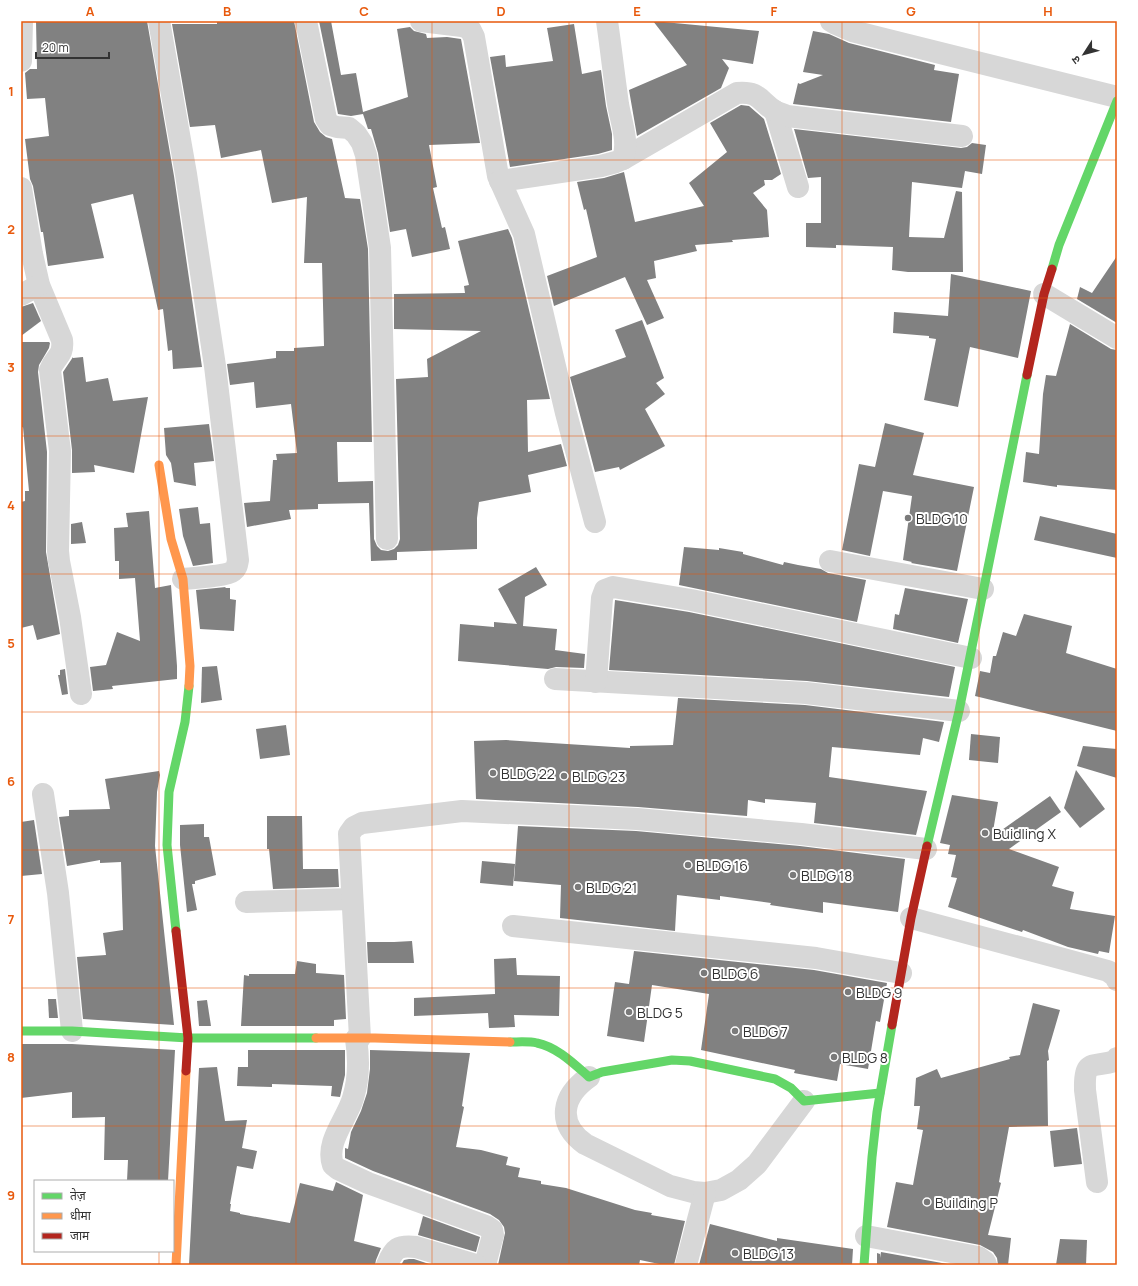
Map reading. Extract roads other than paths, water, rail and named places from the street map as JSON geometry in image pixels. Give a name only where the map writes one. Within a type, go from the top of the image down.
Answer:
[{"type":"street","points":[[21,61],[22,21]]},
{"type":"street","points":[[159,21],[186,174],[215,366],[238,560],[237,567],[233,572],[183,579]]},
{"type":"street","points":[[306,21],[326,119],[330,125],[349,128],[356,134],[362,143],[366,154],[380,248],[387,539]]},
{"type":"street","points":[[420,21],[462,26],[470,29],[474,38],[500,181],[524,234],[566,413],[595,522]]},
{"type":"street","points":[[607,21],[618,105],[625,141],[626,151],[623,159]]},
{"type":"street","points":[[831,21],[852,31],[1117,97]]},
{"type":"street","points":[[500,181],[601,166],[616,162],[737,93],[748,92],[757,96],[775,111],[787,116],[962,136]]},
{"type":"street","points":[[864,1265],[872,1157],[880,1093],[910,918],[971,658],[983,589],[1044,294],[1059,245],[1117,101]]},
{"type":"street","points":[[775,111],[798,187]]},
{"type":"street","points":[[21,188],[32,254],[30,290],[62,340],[63,348],[60,355],[53,362],[50,370],[60,451],[58,551],[70,617],[81,694]]},
{"type":"street","points":[[1044,294],[1117,338]]},
{"type":"street","points":[[159,465],[171,539],[183,579],[190,666],[189,696],[185,722],[169,792],[167,845],[188,1038],[176,1265]]},
{"type":"street","points":[[830,561],[983,589]]},
{"type":"street","points":[[596,682],[602,598],[605,590],[613,587],[691,600],[971,658]]},
{"type":"street","points":[[555,679],[806,693],[959,711]]},
{"type":"street","points":[[43,794],[58,893],[72,1031]]},
{"type":"street","points":[[485,1265],[493,1235],[492,1230],[486,1226],[368,1183],[338,1170],[333,1165],[331,1152],[353,1098],[358,1072],[358,1038],[349,834],[354,827],[362,823],[462,811],[637,819],[801,834],[926,849]]},
{"type":"street","points":[[246,902],[352,899]]},
{"type":"street","points":[[910,918],[1108,971],[1115,976],[1117,980]]},
{"type":"street","points":[[513,926],[816,958],[901,973]]},
{"type":"street","points":[[21,1031],[72,1031],[188,1038],[358,1038],[537,1043],[549,1046],[560,1053],[589,1077]]},
{"type":"street","points":[[804,1101],[793,1089],[785,1083],[775,1079],[690,1061],[672,1060],[602,1072],[589,1077],[572,1093],[565,1108],[566,1117],[575,1137],[585,1144],[670,1186],[694,1192],[706,1193],[721,1190],[739,1180],[756,1164],[804,1101],[880,1093]]},
{"type":"street","points":[[1097,1182],[1084,1076],[1088,1068],[1095,1064],[1107,1064],[1116,1060]]},
{"type":"street","points":[[686,1265],[706,1193]]},
{"type":"street","points":[[866,1236],[978,1257],[985,1262],[986,1265]]},
{"type":"street","points":[[387,1265],[392,1254],[398,1248],[406,1246],[416,1247],[476,1265]]},
{"type":"place","name":"BLDG 10","points":[[908,518]]},
{"type":"place","name":"BLDG 22","points":[[493,773]]},
{"type":"place","name":"BLDG 23","points":[[564,776]]},
{"type":"place","name":"Buidling X","points":[[985,833]]},
{"type":"place","name":"BLDG 16","points":[[688,865]]},
{"type":"place","name":"BLDG 18","points":[[793,875]]},
{"type":"place","name":"BLDG 21","points":[[578,887]]},
{"type":"place","name":"BLDG 6","points":[[704,973]]},
{"type":"place","name":"BLDG 9","points":[[848,992]]},
{"type":"place","name":"BLDG 5","points":[[629,1012]]},
{"type":"place","name":"BLDG 7","points":[[735,1031]]},
{"type":"place","name":"BLDG 8","points":[[834,1057]]},
{"type":"place","name":"Building P","points":[[927,1202]]},
{"type":"place","name":"BLDG 13","points":[[735,1253]]}]
